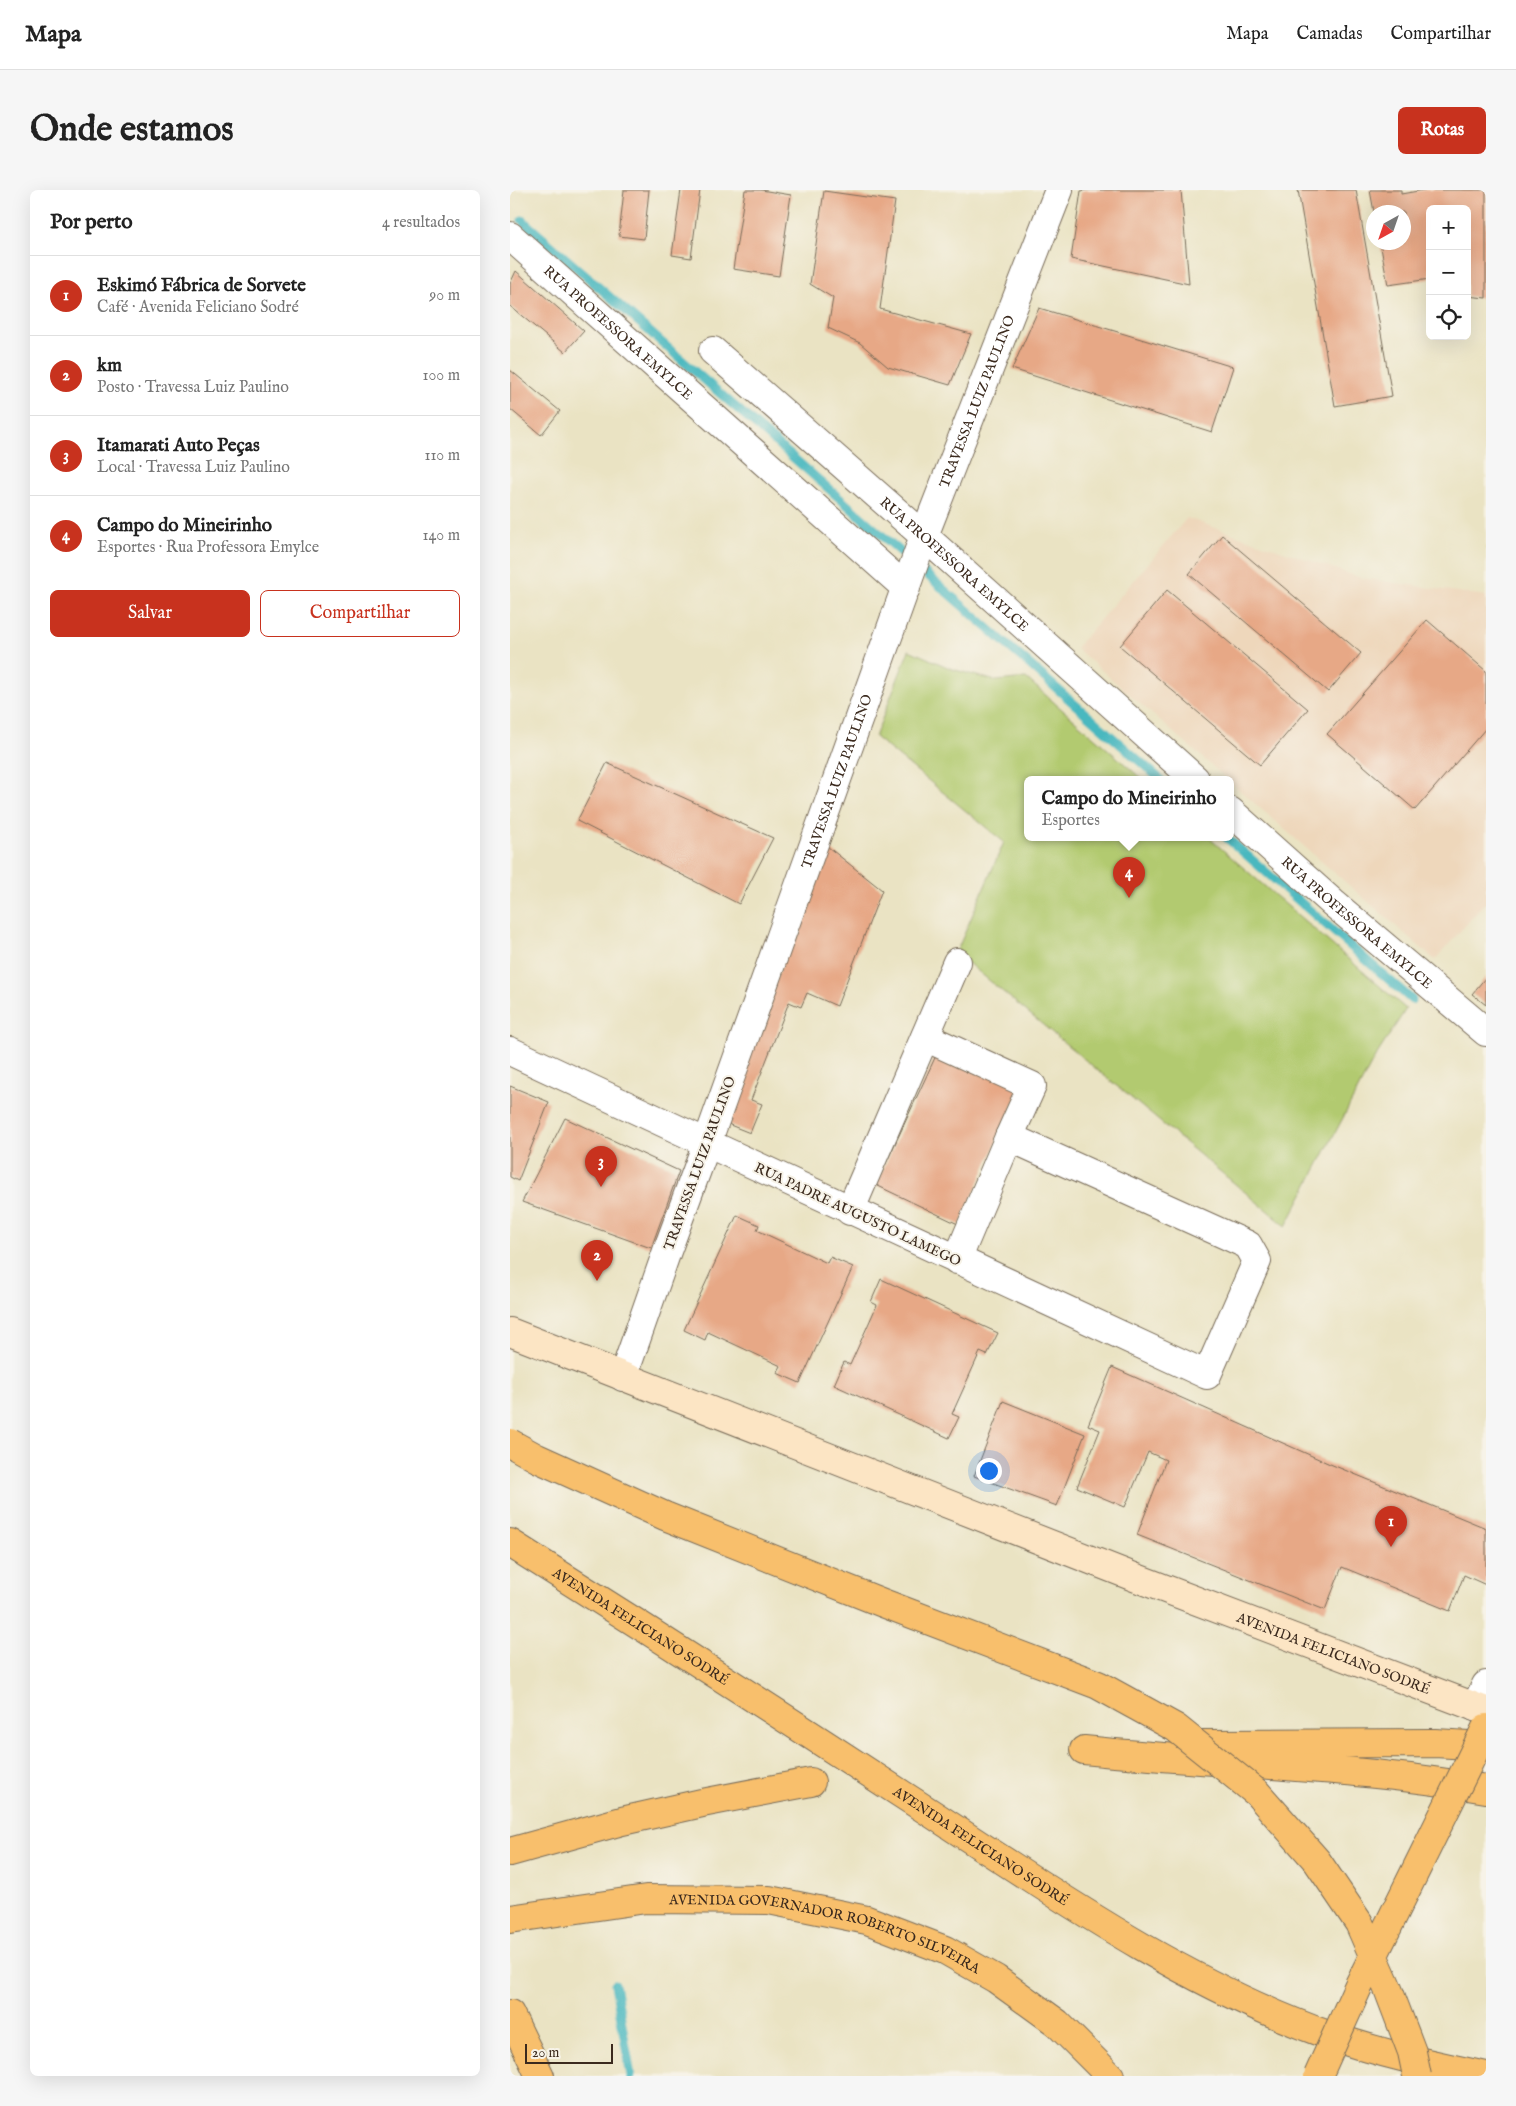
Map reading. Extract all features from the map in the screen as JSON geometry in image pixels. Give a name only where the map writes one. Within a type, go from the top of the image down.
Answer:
[{"type":"main road","name":"AVENIDA FELICIANO SODRÉ","points":[[510,1332],[1147,1582],[1483,1708]]},
{"type":"main road","points":[[510,1443],[537,1458],[665,1516],[1098,1685],[1176,1728],[1257,1793],[1317,1861],[1359,1923],[1395,2007],[1412,2052],[1417,2076]]},
{"type":"main road","name":"AVENIDA FELICIANO SODRÉ","points":[[510,1543],[675,1647],[1033,1879],[1134,1941],[1195,1975],[1221,1989],[1330,2036],[1441,2067],[1486,2076]]},
{"type":"main road","points":[[1318,2076],[1483,1708]]},
{"type":"main road","points":[[1486,1746],[1426,1743],[1217,1743],[1084,1750],[1175,1759],[1377,1774],[1486,1790]]},
{"type":"main road","points":[[510,1852],[631,1819],[811,1782]]},
{"type":"main road","name":"AVENIDA GOVERNADOR ROBERTO SILVEIRA","points":[[510,1919],[646,1899],[769,1900],[867,1920],[945,1950],[996,1979],[1057,2023],[1108,2073]]},
{"type":"main road","points":[[510,2014],[540,2076]]},
{"type":"street","name":"TRAVESSA LUIZ PAULINO","points":[[623,1377],[924,536],[1059,190]]},
{"type":"street","name":"RUA PROFESSORA EMYLCE","points":[[510,236],[906,588]]},
{"type":"street","name":"RUA PROFESSORA EMYLCE","points":[[713,351],[924,536],[1192,776]]},
{"type":"street","name":"RUA PROFESSORA EMYLCE","points":[[1234,815],[1333,903],[1486,1032]]},
{"type":"street","points":[[850,1211],[957,962]]},
{"type":"street","points":[[925,1037],[1032,1086],[957,1260]]},
{"type":"street","name":"RUA PADRE AUGUSTO LAMEGO","points":[[510,1051],[850,1211],[1207,1375],[1257,1261],[1248,1245],[1009,1137]]},
{"type":"shaded area","points":[[1187,518],[1361,578],[1486,596],[1486,902],[1435,960],[1234,785],[1234,776],[1224,776],[1076,648]]},
{"type":"green space","points":[[909,650],[952,669],[996,681],[1026,678],[1139,776],[1024,776],[1024,841],[1213,841],[1406,1009],[1374,1059],[1286,1226],[956,953],[1004,842],[875,737]]},
{"type":"building","points":[[624,190],[649,190],[644,239],[619,236]]},
{"type":"building","points":[[681,190],[700,190],[691,258],[672,255]]},
{"type":"building","points":[[745,190],[761,190],[791,195],[779,276],[733,269]]},
{"type":"building","points":[[1181,190],[1189,284],[1071,259],[1081,191]]},
{"type":"building","points":[[1298,190],[1356,190],[1392,396],[1335,406]]},
{"type":"building","points":[[1370,190],[1401,190],[1401,194],[1424,190],[1486,190],[1486,298],[1471,296],[1471,205],[1426,205],[1426,280],[1388,285],[1381,250],[1411,250],[1411,205],[1373,205]]},
{"type":"building","points":[[824,191],[895,201],[880,309],[971,334],[950,385],[888,367],[860,343],[828,328],[833,298],[810,284]]},
{"type":"building","points":[[516,271],[584,331],[565,352],[510,306],[510,284]]},
{"type":"building","points":[[1039,308],[1233,367],[1212,432],[1012,369]]},
{"type":"building","points":[[510,370],[560,411],[541,435],[510,409]]},
{"type":"building","points":[[1222,535],[1361,653],[1328,692],[1189,574]]},
{"type":"building","points":[[1167,590],[1308,709],[1260,765],[1120,646]]},
{"type":"building","points":[[1427,620],[1486,671],[1486,728],[1415,810],[1327,734]]},
{"type":"building","points":[[607,763],[773,838],[739,904],[577,821]]},
{"type":"building","points":[[828,847],[882,890],[837,1006],[807,993],[801,1007],[789,1002],[751,1100],[762,1104],[750,1133],[730,1125],[723,1113]]},
{"type":"building","points":[[1486,977],[1486,1005],[1472,994]]},
{"type":"building","points":[[939,1049],[1021,1087],[960,1225],[876,1185]]},
{"type":"building","points":[[510,1086],[549,1102],[518,1181],[510,1177]]},
{"type":"building","points":[[565,1118],[679,1171],[651,1248],[522,1202]]},
{"type":"building","points":[[737,1215],[759,1225],[757,1230],[827,1263],[830,1257],[853,1267],[800,1383],[777,1373],[781,1366],[708,1332],[705,1340],[684,1330]]},
{"type":"building","points":[[881,1279],[998,1333],[987,1355],[980,1352],[952,1414],[959,1417],[949,1438],[834,1385],[844,1362],[850,1365],[877,1305],[871,1302]]},
{"type":"building","points":[[1112,1367],[1330,1464],[1486,1528],[1486,1585],[1464,1575],[1450,1611],[1342,1567],[1325,1610],[1137,1535],[1166,1460],[1148,1452],[1125,1507],[1077,1487],[1100,1430],[1088,1425]]},
{"type":"building","points":[[1003,1401],[1085,1434],[1057,1506],[974,1476]]},
{"type":"waterway","points":[[522,220],[1157,776]]},
{"type":"waterway","points":[[1231,841],[1412,1000]]},
{"type":"waterway","points":[[615,1984],[631,2076]]},
{"type":"place","name":"Campo do Mineirinho","points":[[1129,898]]},
{"type":"place","name":"Itamarati Auto Peças","points":[[601,1187]]},
{"type":"place","name":"km","points":[[597,1281]]},
{"type":"place","name":"Eskimó Fábrica de Sorvete","points":[[1391,1547]]}]
